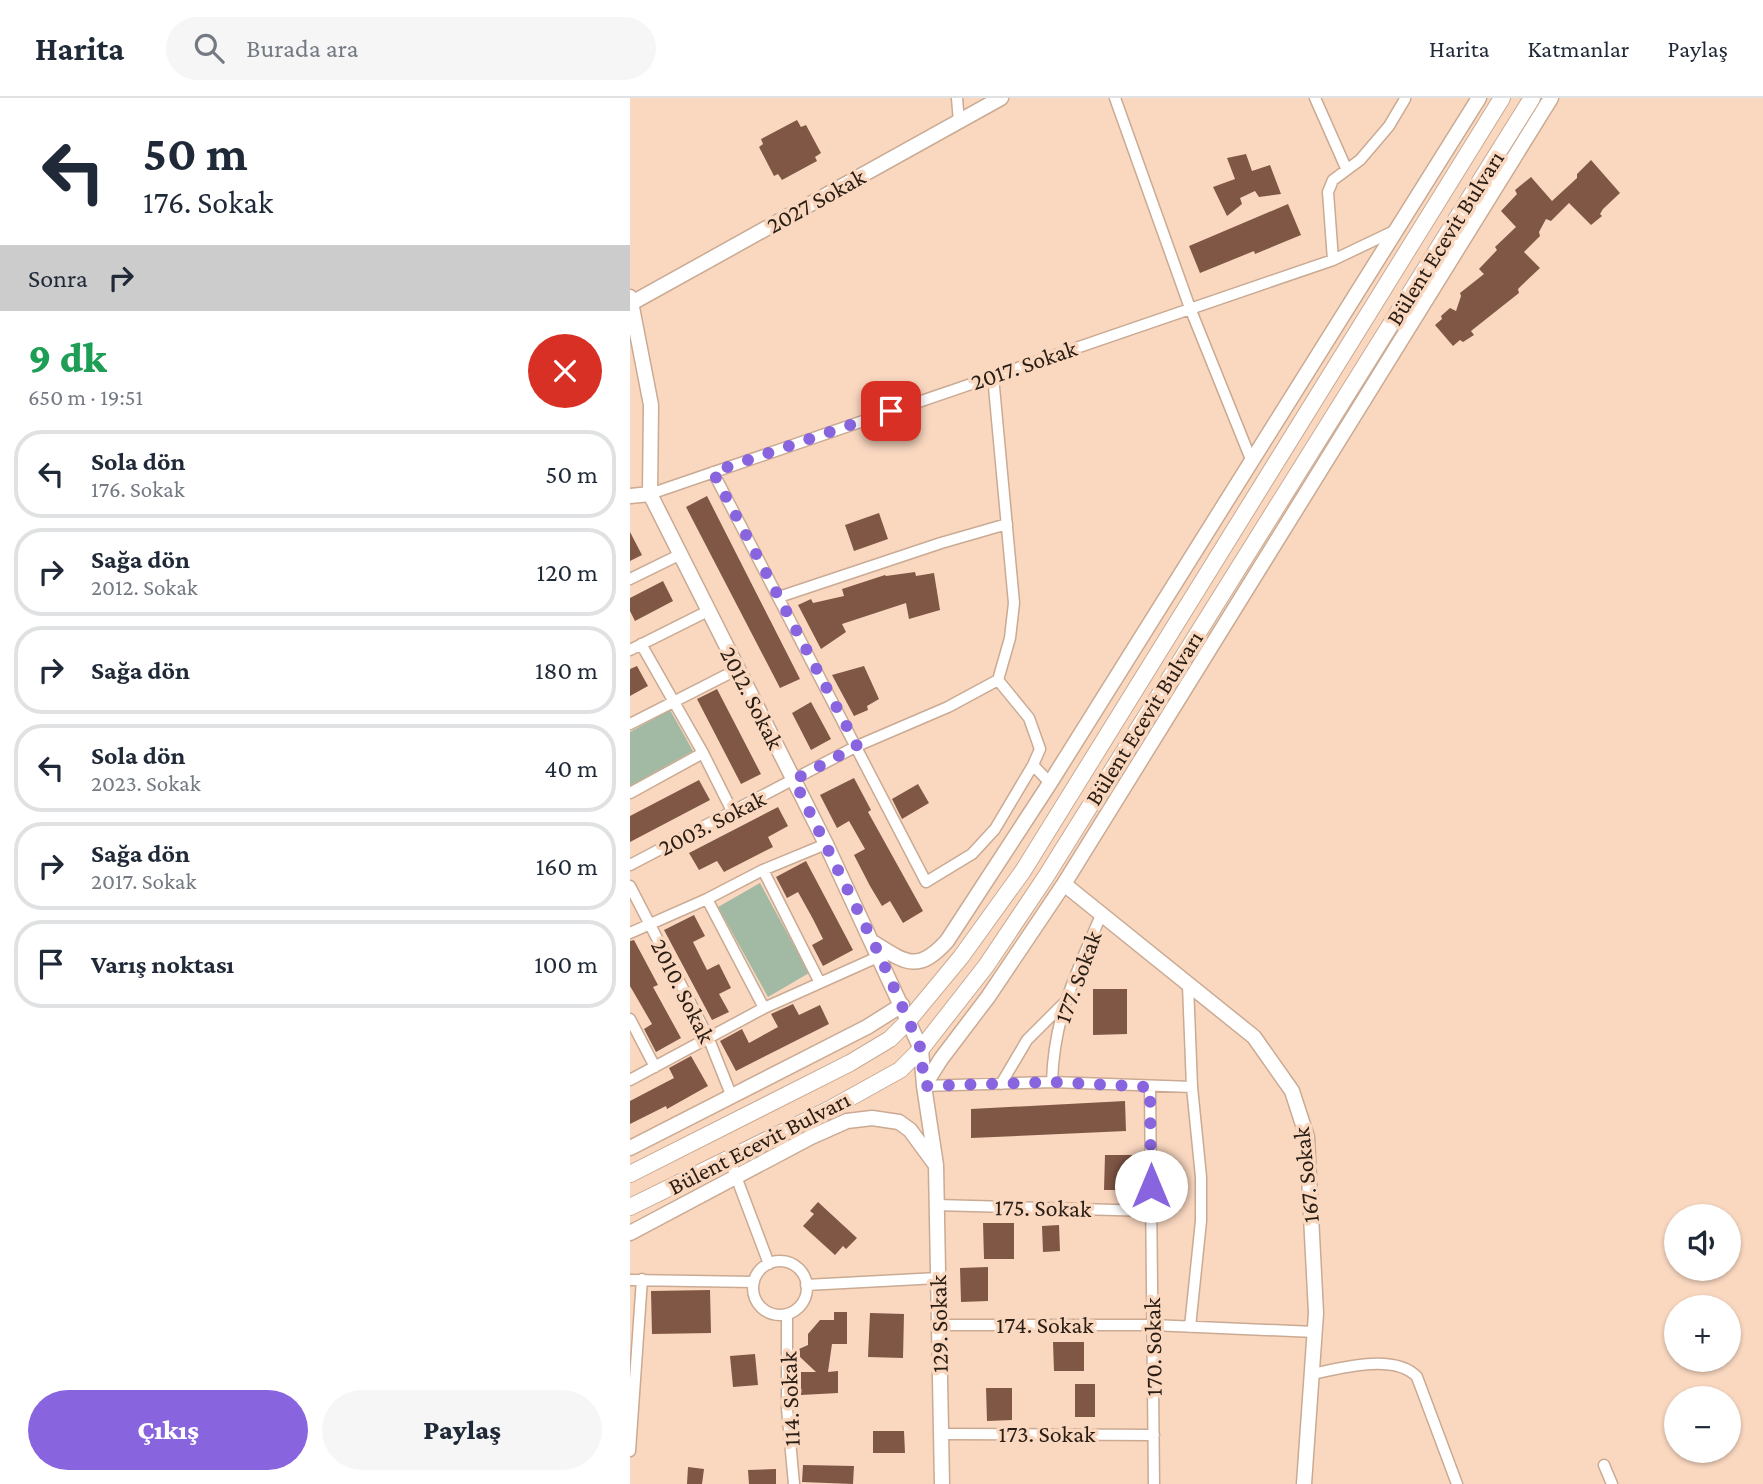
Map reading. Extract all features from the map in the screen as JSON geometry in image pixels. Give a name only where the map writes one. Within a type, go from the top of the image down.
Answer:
[{"type":"main road","name":"Bülent Ecevit Bulvarı","points":[[630,1174],[849,1063],[890,1039],[961,957],[1023,871],[1502,98]]},
{"type":"main road","name":"Bülent Ecevit Bulvarı","points":[[630,1207],[729,1158],[831,1118],[900,1070],[921,1049],[986,966],[1045,878],[1532,98]]},
{"type":"street","points":[[957,98],[959,122]]},
{"type":"street","name":"2027 Sokak","points":[[630,304],[1001,98]]},
{"type":"street","points":[[1115,98],[1190,308],[1252,462]]},
{"type":"street","points":[[1315,98],[1346,169]]},
{"type":"street","points":[[873,942],[909,962],[934,957],[947,941],[1050,783],[1479,98]]},
{"type":"street","points":[[924,1086],[1064,884],[1551,98]]},
{"type":"street","points":[[1333,260],[1328,192],[1333,180],[1360,160],[1389,126],[1405,99]]},
{"type":"street","name":"2017. Sokak","points":[[650,494],[1333,260],[1396,230]]},
{"type":"street","name":"2012. Sokak","points":[[630,298],[650,405],[650,494],[826,844],[921,1049],[936,1165]]},
{"type":"street","points":[[713,472],[926,882],[972,854],[995,829],[1040,749],[1034,727],[998,680],[1009,645],[1014,603],[993,376]]},
{"type":"street","points":[[630,496],[650,494]]},
{"type":"street","points":[[779,597],[1007,524]]},
{"type":"street","points":[[630,579],[679,555]]},
{"type":"street","points":[[708,611],[635,647],[673,701],[732,811]]},
{"type":"street","points":[[630,723],[738,669]]},
{"type":"street","name":"2003. Sokak","points":[[630,866],[857,746],[948,707],[998,680]]},
{"type":"street","points":[[630,793],[703,753]]},
{"type":"street","points":[[1033,765],[1050,783]]},
{"type":"street","points":[[630,933],[826,844]]},
{"type":"street","points":[[764,870],[819,981]]},
{"type":"street","name":"167. Sokak","points":[[1064,884],[1254,1037],[1292,1091],[1307,1137],[1316,1313],[1304,1484]]},
{"type":"street","name":"2010. Sokak","points":[[630,886],[708,1037],[732,1097]]},
{"type":"street","points":[[707,899],[764,1008]]},
{"type":"street","name":"177. Sokak","points":[[1052,1082],[1053,1049],[1064,1003],[1101,915]]},
{"type":"street","points":[[630,1080],[764,1008],[819,981],[880,956]]},
{"type":"street","points":[[1188,985],[1192,1087],[1201,1177],[1201,1221],[1190,1326]]},
{"type":"street","points":[[1001,1083],[1027,1040],[1064,1003]]},
{"type":"street","points":[[630,1148],[867,1027],[902,1005]]},
{"type":"street","points":[[630,1019],[655,1067]]},
{"type":"street","points":[[924,1086],[1052,1082],[1192,1087]]},
{"type":"street","name":"170. Sokak","points":[[1150,1087],[1154,1484]]},
{"type":"street","points":[[630,1233],[735,1177],[831,1118],[872,1118],[899,1122],[910,1130],[936,1165]]},
{"type":"street","points":[[729,1158],[769,1264]]},
{"type":"street","name":"129. Sokak","points":[[936,1165],[942,1484]]},
{"type":"street","name":"175. Sokak","points":[[936,1205],[1151,1211]]},
{"type":"street","points":[[781,1262],[793,1265],[802,1273],[806,1285],[802,1303],[788,1314],[775,1315],[759,1306],[754,1295],[754,1282],[759,1271],[769,1264],[781,1262]]},
{"type":"street","points":[[806,1285],[938,1278]]},
{"type":"street","points":[[630,1451],[636,1280],[754,1282]]},
{"type":"street","name":"114. Sokak","points":[[788,1314],[788,1408],[794,1484]]},
{"type":"street","name":"174. Sokak","points":[[939,1325],[1152,1325],[1315,1332]]},
{"type":"street","points":[[1312,1374],[1362,1364],[1393,1366],[1411,1371],[1417,1377],[1457,1484]]},
{"type":"street","name":"173. Sokak","points":[[941,1434],[1154,1435]]},
{"type":"street","points":[[1604,1465],[1612,1484]]},
{"type":"green space","points":[[670,710],[693,751],[630,786],[630,732]]},
{"type":"green space","points":[[760,883],[809,973],[768,997],[718,907]]},
{"type":"building","points":[[797,120],[801,127],[806,125],[821,153],[815,157],[817,161],[782,180],[778,174],[774,176],[759,147],[763,144],[761,139]]},
{"type":"building","points":[[1246,154],[1252,171],[1270,165],[1281,194],[1259,197],[1255,191],[1240,198],[1242,204],[1227,216],[1213,187],[1235,179],[1227,158]]},
{"type":"building","points":[[1591,160],[1620,193],[1603,209],[1600,214],[1602,216],[1591,225],[1569,203],[1551,221],[1546,219],[1539,232],[1540,236],[1524,252],[1540,268],[1518,289],[1519,293],[1471,331],[1474,335],[1453,346],[1435,325],[1450,308],[1456,311],[1460,293],[1484,274],[1479,269],[1497,250],[1495,247],[1516,227],[1501,211],[1517,194],[1515,190],[1531,177],[1552,201],[1577,178],[1577,174]]},
{"type":"building","points":[[1288,204],[1301,235],[1200,273],[1189,246]]},
{"type":"building","points":[[707,496],[800,679],[780,688],[686,507]]},
{"type":"building","points":[[879,513],[888,539],[854,551],[845,525]]},
{"type":"building","points":[[630,532],[642,555],[630,561]]},
{"type":"building","points":[[915,572],[916,576],[934,573],[940,610],[909,619],[906,603],[842,624],[846,632],[821,649],[798,605],[811,599],[813,603],[844,596],[842,589],[885,575]]},
{"type":"building","points":[[663,581],[673,601],[635,621],[630,611],[630,598]]},
{"type":"building","points":[[637,666],[648,686],[630,696],[630,669]]},
{"type":"building","points":[[864,666],[879,699],[867,706],[868,710],[854,716],[832,675]]},
{"type":"building","points":[[717,689],[761,774],[741,784],[697,699]]},
{"type":"building","points":[[811,702],[831,739],[811,750],[792,713]]},
{"type":"building","points":[[854,778],[871,810],[868,812],[923,911],[903,923],[890,901],[882,906],[870,886],[854,855],[865,849],[849,821],[837,828],[820,795]]},
{"type":"building","points":[[699,780],[710,800],[630,842],[630,816]]},
{"type":"building","points":[[918,784],[929,803],[902,819],[892,799]]},
{"type":"building","points":[[778,807],[788,826],[768,837],[773,847],[724,872],[717,861],[699,870],[689,853]]},
{"type":"building","points":[[806,861],[853,950],[823,966],[812,945],[823,939],[813,919],[798,892],[787,898],[776,877]]},
{"type":"building","points":[[694,915],[705,936],[693,942],[707,970],[719,964],[731,988],[719,994],[729,1012],[712,1020],[664,930]]},
{"type":"building","points":[[634,940],[658,985],[653,987],[681,1038],[656,1052],[644,1029],[652,1024],[630,986],[630,941]]},
{"type":"building","points":[[1093,989],[1127,989],[1127,1034],[1093,1035]]},
{"type":"building","points":[[793,1004],[799,1015],[820,1005],[829,1024],[736,1071],[720,1041],[742,1029],[749,1043],[778,1027],[771,1014]]},
{"type":"building","points":[[691,1056],[708,1086],[667,1109],[666,1106],[630,1124],[630,1101],[674,1078],[669,1068]]},
{"type":"building","points":[[1125,1101],[1126,1131],[971,1138],[971,1109]]},
{"type":"building","points":[[1105,1155],[1132,1155],[1132,1190],[1104,1190]]},
{"type":"building","points":[[818,1202],[857,1238],[846,1249],[843,1246],[835,1255],[803,1226],[814,1214],[810,1211]]},
{"type":"building","points":[[983,1223],[1014,1223],[1014,1259],[984,1259]]},
{"type":"building","points":[[1059,1225],[1060,1251],[1043,1252],[1042,1226]]},
{"type":"building","points":[[988,1267],[988,1301],[961,1302],[960,1268]]},
{"type":"building","points":[[710,1290],[711,1333],[652,1334],[651,1291]]},
{"type":"building","points":[[834,1312],[847,1312],[847,1344],[832,1344],[828,1372],[838,1371],[838,1393],[801,1395],[801,1372],[816,1372],[800,1357],[799,1349],[808,1345],[808,1334],[820,1320],[834,1320]]},
{"type":"building","points":[[870,1313],[904,1314],[903,1358],[868,1357]]},
{"type":"building","points":[[1053,1342],[1084,1342],[1084,1371],[1054,1371]]},
{"type":"building","points":[[755,1354],[758,1385],[733,1387],[730,1356]]},
{"type":"building","points":[[1075,1384],[1095,1384],[1095,1417],[1075,1417]]},
{"type":"building","points":[[986,1388],[1012,1388],[1012,1420],[987,1421]]},
{"type":"building","points":[[873,1431],[904,1431],[905,1453],[873,1453]]},
{"type":"building","points":[[803,1465],[854,1466],[853,1484],[802,1482]]},
{"type":"building","points":[[688,1467],[704,1469],[702,1484],[687,1484]]},
{"type":"building","points":[[776,1469],[776,1484],[749,1484],[748,1470]]},
{"type":"route","points":[[891,411],[713,472],[857,746],[794,780],[880,956],[921,1049],[924,1086],[1052,1082],[1150,1087],[1151,1186]]}]
